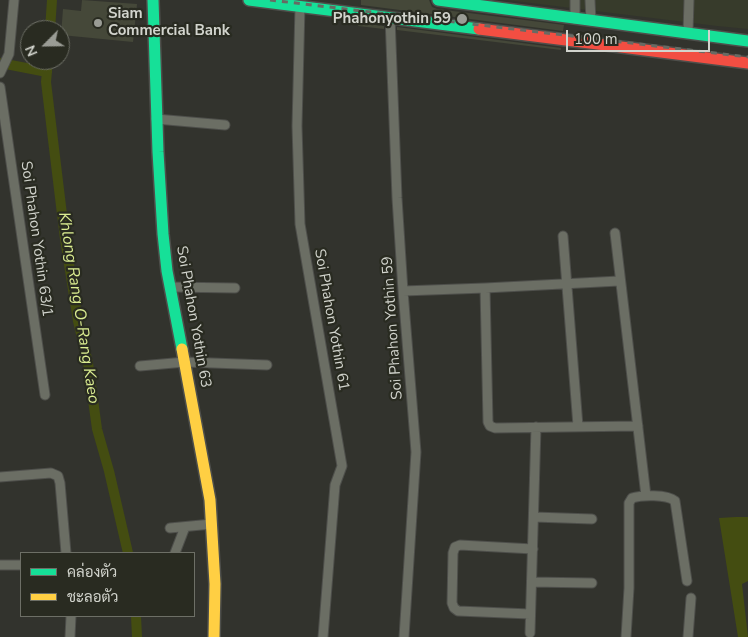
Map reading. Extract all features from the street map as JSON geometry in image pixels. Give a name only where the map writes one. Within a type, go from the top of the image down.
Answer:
[{"type":"main road","name":"Soi Phahon Yothin 63","points":[[153,0],[156,119],[163,234],[170,287],[210,500],[216,584],[214,637]]},
{"type":"main road","points":[[249,0],[748,63]]},
{"type":"main road","points":[[438,0],[748,42]]},
{"type":"street","points":[[0,73],[9,54],[14,0]]},
{"type":"street","points":[[575,0],[575,19]]},
{"type":"street","points":[[590,0],[591,21]]},
{"type":"street","points":[[688,34],[689,0]]},
{"type":"street","name":"Soi Phahon Yothin 61","points":[[300,6],[297,126],[300,224],[342,466],[335,485],[323,637]]},
{"type":"street","name":"Soi Phahon Yothin 59","points":[[390,17],[396,188],[416,452],[404,637]]},
{"type":"street","name":"Soi Phahon Yothin 63/1","points":[[0,86],[45,395]]},
{"type":"street","points":[[156,119],[225,125]]},
{"type":"street","points":[[615,233],[619,281],[646,496]]},
{"type":"street","points":[[563,236],[578,426]]},
{"type":"street","points":[[403,291],[619,281]]},
{"type":"street","points":[[170,287],[235,288]]},
{"type":"street","points":[[485,288],[488,422],[490,426],[495,428],[638,426]]},
{"type":"street","points":[[140,366],[185,362],[268,365]]},
{"type":"street","points":[[530,633],[536,427]]},
{"type":"street","points":[[0,477],[51,473],[58,476],[66,552]]},
{"type":"street","points":[[626,637],[629,588],[629,503],[634,497],[669,498],[675,501],[687,581]]},
{"type":"street","points":[[534,517],[592,519]]},
{"type":"street","points":[[170,528],[212,524]]},
{"type":"street","points":[[175,552],[184,527]]},
{"type":"street","points":[[530,614],[458,610],[454,608],[452,603],[453,553],[455,547],[460,545],[533,549]]},
{"type":"street","points":[[0,565],[20,565]]},
{"type":"street","points":[[532,582],[592,583]]},
{"type":"street","points":[[688,637],[691,598]]},
{"type":"street","points":[[70,637],[71,617]]},
{"type":"shaded area","points":[[507,0],[748,0],[748,29],[717,26]]},
{"type":"shaded area","points":[[748,517],[748,581],[742,584],[748,637],[738,637],[719,518]]},
{"type":"building","name":"Siam Commercial Bank","points":[[82,0],[137,4],[133,42],[70,36],[70,20],[62,20],[63,9],[81,11]]},
{"type":"building","points":[[361,0],[429,0],[432,7],[437,9],[564,25],[563,31],[361,5]]},
{"type":"building","points":[[358,23],[384,26],[384,29],[358,26]]},
{"type":"building","points":[[397,27],[561,48],[561,50],[397,30]]},
{"type":"waterway","name":"Khlong Rang O-Rang Kaeo","points":[[51,20],[52,0]]},
{"type":"waterway","points":[[0,63],[47,72]]},
{"type":"waterway","name":"Khlong Rang O-Rang Kaeo","points":[[47,70],[46,82],[65,239],[78,321],[88,363],[97,429],[128,552]]},
{"type":"waterway","name":"Khlong Rang O-Rang Kaeo","points":[[136,617],[137,637]]},
{"type":"railway","points":[[270,0],[748,57]]},
{"type":"traffic: fast","points":[[153,0],[163,234],[167,271],[182,349]]},
{"type":"traffic: fast","points":[[249,0],[479,29]]},
{"type":"traffic: fast","points":[[438,0],[748,41]]},
{"type":"traffic: slow","points":[[182,349],[210,500],[215,584],[214,637]]},
{"type":"traffic: jam","points":[[479,29],[748,63]]},
{"type":"place","name":"Phahonyothin 59","points":[[462,19]]},
{"type":"place","name":"Siam Commercial Bank","points":[[98,23]]}]
